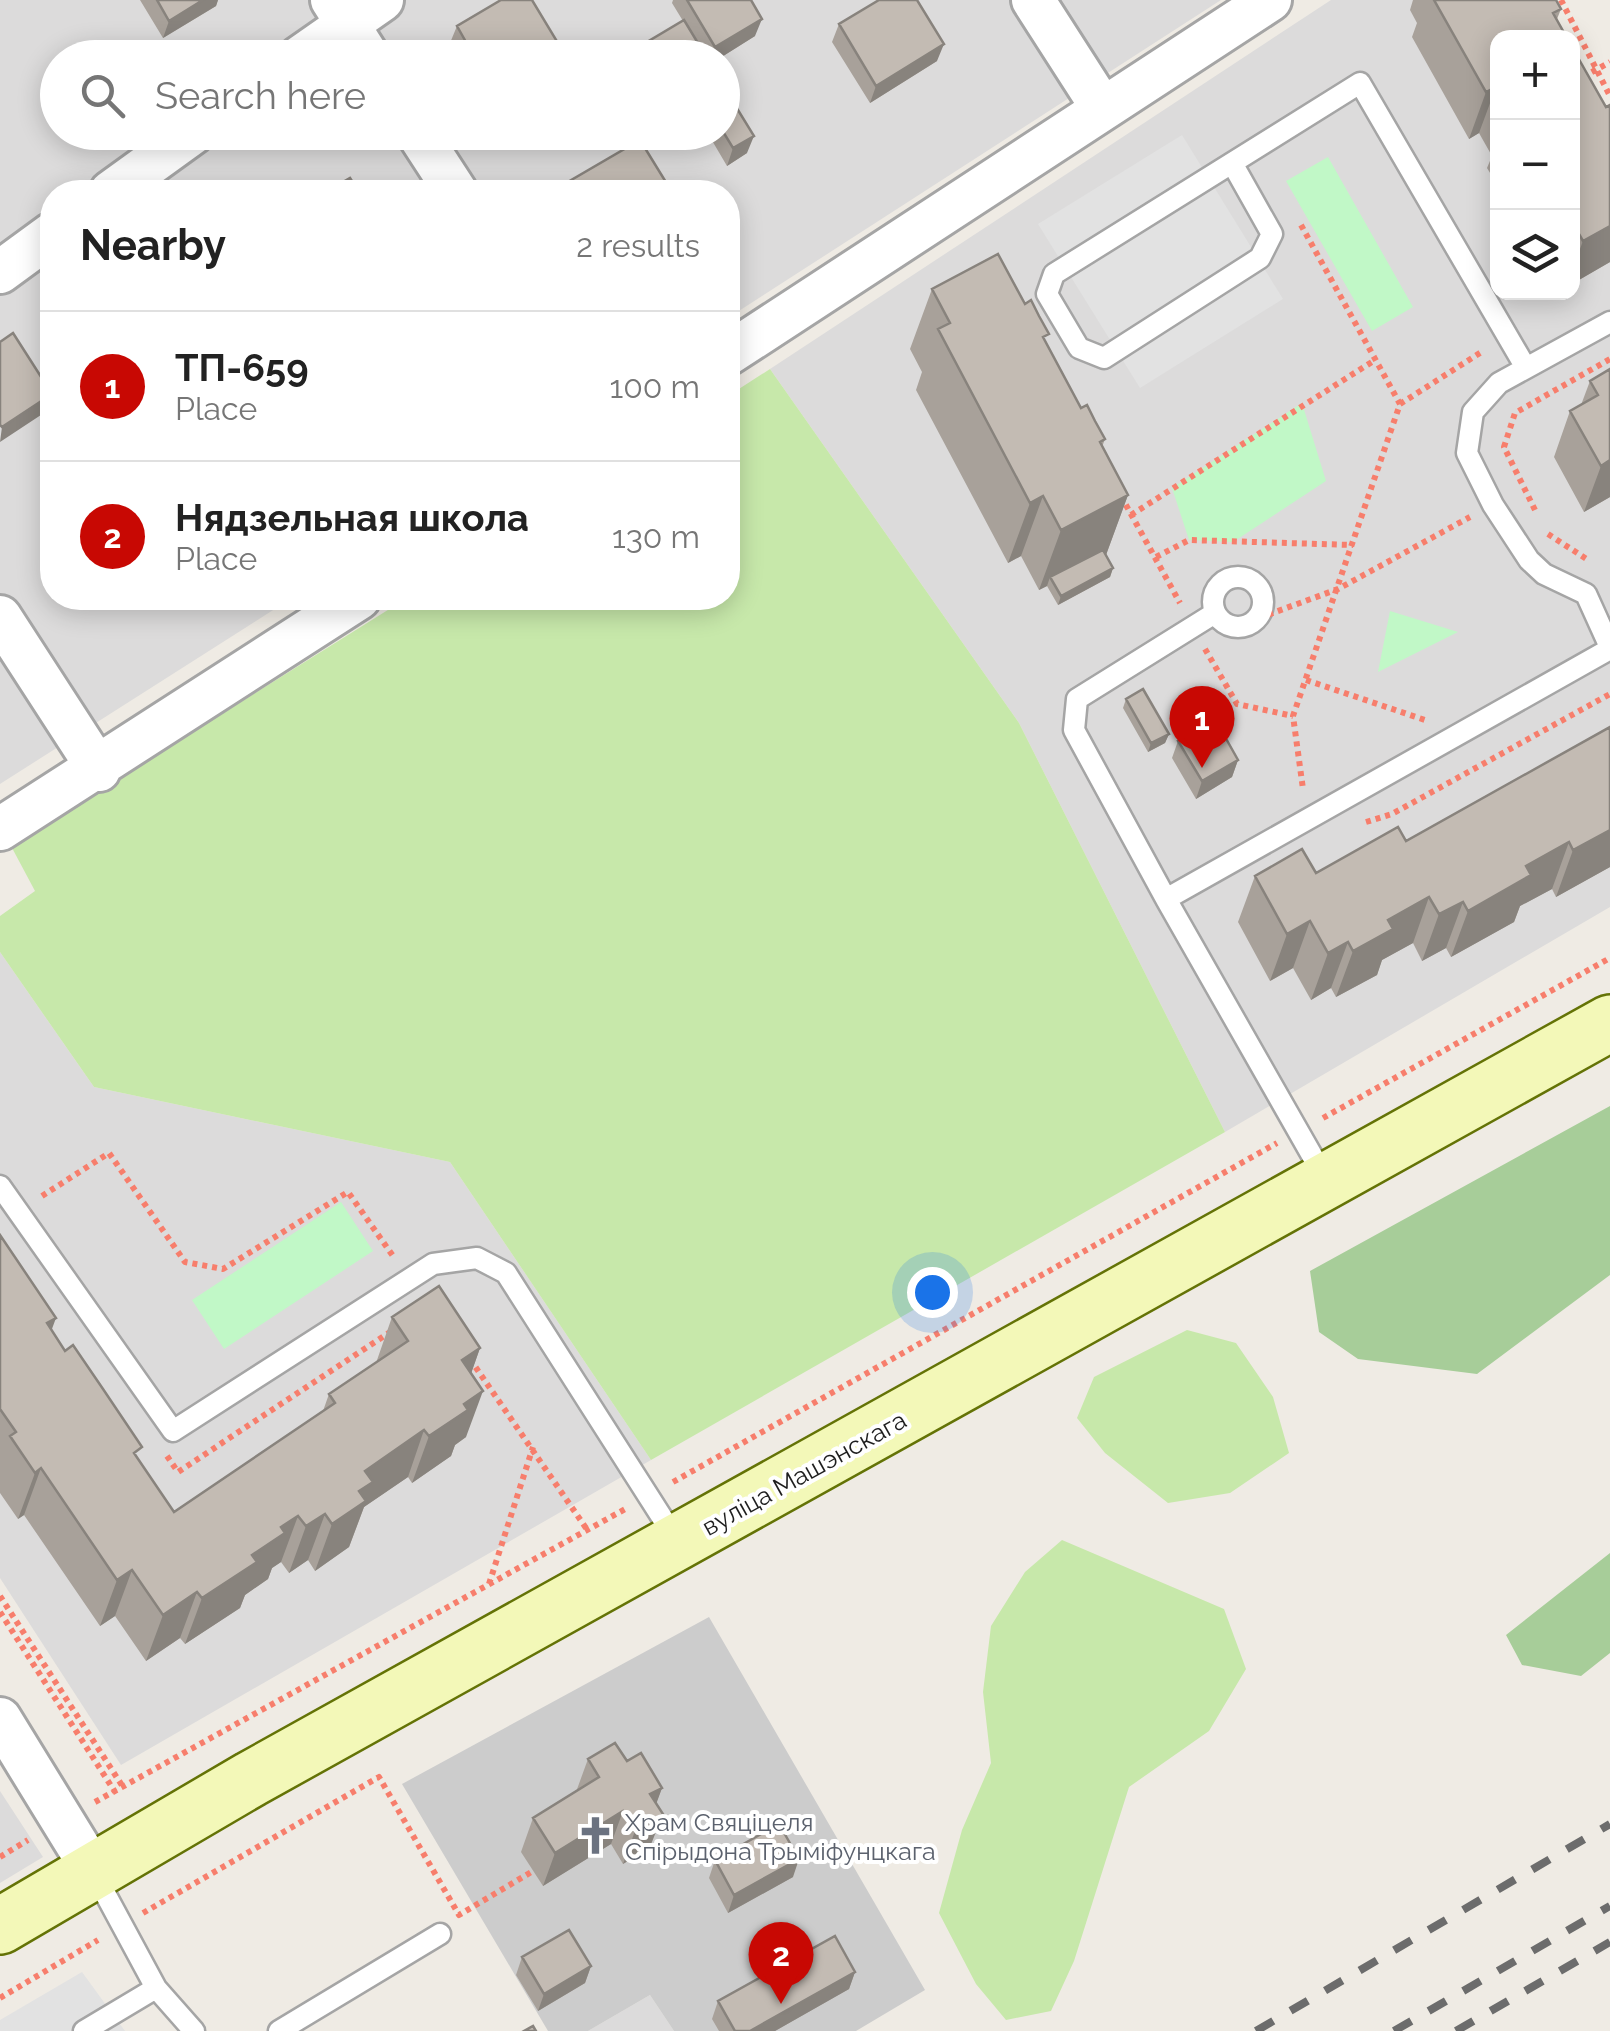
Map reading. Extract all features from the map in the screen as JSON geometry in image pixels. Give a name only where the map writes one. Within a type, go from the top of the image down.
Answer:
[{"type":"main road","name":"вуліца Машэнскага","points":[[0,1926],[1610,1022]]},
{"type":"street","points":[[349,27],[382,0]]},
{"type":"street","points":[[1033,0],[1101,106]]},
{"type":"street","points":[[740,346],[1101,106],[1270,0]]},
{"type":"street","points":[[127,180],[169,150]]},
{"type":"street","points":[[429,150],[448,180]]},
{"type":"street","points":[[0,272],[40,243]]},
{"type":"street","points":[[0,830],[341,610]]},
{"type":"street","points":[[0,616],[98,770]]},
{"type":"street","points":[[0,1719],[94,1872]]},
{"type":"lane","points":[[1232,163],[1272,234],[1260,258],[1104,358],[1079,348],[1046,294],[1054,274],[1360,83],[1526,368]]},
{"type":"lane","points":[[1166,899],[1610,648],[1586,594],[1544,574],[1529,560],[1493,505],[1467,452],[1473,412],[1499,383],[1610,322]]},
{"type":"lane","points":[[1238,576],[1258,586],[1264,596],[1259,618],[1238,628],[1227,625],[1215,613],[1213,597],[1218,586],[1238,576]]},
{"type":"lane","points":[[1215,613],[1087,689],[1077,699],[1074,730],[1328,1183]]},
{"type":"lane","points":[[0,1186],[173,1432],[434,1264],[476,1258],[506,1273],[678,1543]]},
{"type":"lane","points":[[94,1872],[156,1988],[194,2031]]},
{"type":"lane","points":[[279,2031],[440,1934]]},
{"type":"lane","points":[[84,2031],[156,1988]]},
{"type":"path","points":[[1561,0],[1610,96]]},
{"type":"path","points":[[1582,77],[1610,62]]},
{"type":"path","points":[[1580,72],[1592,94]]},
{"type":"path","points":[[1296,216],[1400,404],[1293,716],[1307,820]]},
{"type":"path","points":[[1594,564],[1546,533],[1504,446],[1515,413],[1610,359]]},
{"type":"path","points":[[1132,515],[1375,360]]},
{"type":"path","points":[[1114,482],[1237,704],[1293,716]]},
{"type":"path","points":[[1259,618],[1338,589],[1524,487]]},
{"type":"path","points":[[1156,558],[1188,540],[1353,545]]},
{"type":"path","points":[[1306,680],[1462,733]]},
{"type":"path","points":[[1361,824],[1392,814],[1610,694]]},
{"type":"path","points":[[139,1778],[1610,958]]},
{"type":"path","points":[[1310,1103],[1319,1120]]},
{"type":"path","points":[[18,1212],[109,1153],[184,1262],[223,1269],[348,1192],[410,1279]]},
{"type":"path","points":[[488,1586],[533,1447]]},
{"type":"path","points":[[0,1596],[119,1789],[0,1612]]},
{"type":"path","points":[[198,1881],[380,1777],[459,1914],[533,1870]]},
{"type":"shaded area","points":[[0,0],[1221,0],[740,310],[740,180],[40,180],[40,610],[273,610],[0,784]]},
{"type":"shaded area","points":[[1331,0],[1526,0],[1504,30],[1490,30],[1490,300],[1580,300],[1580,99],[1610,155],[1610,907],[1225,1132],[1019,723],[770,369]]},
{"type":"shaded area","points":[[1182,135],[1283,299],[1140,388],[1038,224]]},
{"type":"shaded area","points":[[0,952],[94,1087],[450,1162],[651,1460],[121,1765],[0,1578]]},
{"type":"shaded area","points":[[709,1617],[925,1990],[856,2031],[674,2031],[650,1995],[588,2031],[548,2031],[402,1784]]},
{"type":"shaded area","points":[[0,1791],[43,1857],[0,1883]]},
{"type":"shaded area","points":[[82,1972],[125,2031],[0,2031],[0,2020]]},
{"type":"shaded area","points":[[650,1995],[674,2031],[588,2031]]},
{"type":"green space","points":[[1328,157],[1413,307],[1372,331],[1286,181]]},
{"type":"green space","points":[[770,369],[1019,723],[1225,1132],[651,1460],[450,1162],[94,1087],[0,952],[0,916],[35,891],[11,846],[388,610],[740,610],[740,388]]},
{"type":"green space","points":[[1302,403],[1326,481],[1233,542],[1189,540],[1172,488]]},
{"type":"green space","points":[[1390,611],[1458,632],[1378,672]]},
{"type":"green space","points":[[1610,1106],[1610,1275],[1477,1374],[1358,1359],[1319,1332],[1310,1271]]},
{"type":"green space","points":[[341,1202],[373,1251],[224,1349],[192,1300]]},
{"type":"green space","points":[[1187,1330],[1236,1343],[1273,1397],[1289,1453],[1230,1493],[1168,1503],[1105,1453],[1077,1418],[1094,1377]]},
{"type":"green space","points":[[1062,1540],[1224,1609],[1246,1669],[1209,1731],[1129,1787],[1074,1961],[1051,2011],[1006,2020],[976,1984],[939,1913],[962,1830],[991,1763],[983,1692],[991,1626],[1025,1572]]},
{"type":"green space","points":[[1610,1553],[1610,1653],[1581,1676],[1522,1665],[1506,1635]]},
{"type":"building","points":[[157,0],[203,0],[169,21]]},
{"type":"building","points":[[501,0],[532,0],[556,40],[465,40],[457,26]]},
{"type":"building","points":[[687,0],[751,0],[762,19],[727,40],[711,40]]},
{"type":"building","points":[[879,0],[917,0],[944,44],[876,86],[839,24]]},
{"type":"building","points":[[1434,0],[1556,0],[1561,9],[1553,13],[1563,30],[1490,30],[1490,90],[1486,92]]},
{"type":"building","points":[[684,20],[696,40],[650,40]]},
{"type":"building","points":[[1580,61],[1606,107],[1610,105],[1610,226],[1583,241]]},
{"type":"building","points":[[740,113],[754,136],[740,144]]},
{"type":"building","points":[[623,150],[646,150],[665,180],[571,180]]},
{"type":"building","points":[[998,254],[1025,304],[1031,300],[1049,334],[1043,337],[1081,408],[1087,405],[1105,439],[1100,442],[1128,495],[1061,530],[1043,496],[1030,503],[938,329],[950,323],[932,289]]},
{"type":"building","points":[[13,333],[40,375],[40,402],[2,427],[0,425],[0,342]]},
{"type":"building","points":[[1610,369],[1610,460],[1601,466],[1570,411],[1598,395],[1590,381]]},
{"type":"building","points":[[1103,550],[1113,568],[1061,596],[1050,577]]},
{"type":"building","points":[[1143,689],[1169,734],[1151,743],[1126,699]]},
{"type":"building","points":[[1215,719],[1238,760],[1202,781],[1178,741]]},
{"type":"building","points":[[1610,727],[1610,830],[1573,850],[1569,842],[1526,866],[1531,875],[1468,911],[1463,902],[1439,914],[1429,897],[1388,920],[1393,929],[1353,951],[1348,942],[1328,953],[1310,921],[1287,934],[1255,876],[1302,849],[1316,873],[1398,827],[1406,841]]},
{"type":"building","points":[[0,1235],[56,1318],[47,1323],[65,1351],[73,1345],[142,1447],[134,1453],[174,1512],[335,1403],[329,1394],[408,1341],[392,1317],[439,1286],[480,1348],[462,1360],[483,1391],[464,1404],[468,1410],[429,1436],[424,1430],[365,1471],[373,1482],[359,1491],[366,1501],[332,1524],[325,1514],[306,1526],[298,1516],[281,1527],[285,1533],[252,1555],[257,1562],[202,1598],[197,1592],[163,1615],[132,1570],[117,1580],[41,1468],[35,1473],[10,1436],[16,1432],[0,1409]]},
{"type":"building","points":[[615,1743],[627,1761],[641,1753],[662,1788],[650,1794],[663,1814],[635,1831],[623,1811],[555,1853],[533,1818],[599,1777],[588,1759]]},
{"type":"building","points":[[779,1824],[799,1859],[734,1895],[715,1860]]},
{"type":"building","points":[[569,1930],[591,1966],[544,1994],[522,1957]]},
{"type":"building","points":[[835,1936],[855,1972],[750,2031],[735,2031],[718,2001]]},
{"type":"railway","points":[[1256,2031],[1610,1824]]},
{"type":"railway","points":[[1394,2031],[1610,1906]]},
{"type":"railway","points":[[1456,2031],[1610,1942]]},
{"type":"place","name":"ТП-659","points":[[1202,768]]},
{"type":"place","name":"Храм Свяціцеля Спірыдона Трыміфунцкага","points":[[595,1836]]},
{"type":"place","name":"Нядзельная школа","points":[[781,2004]]}]
